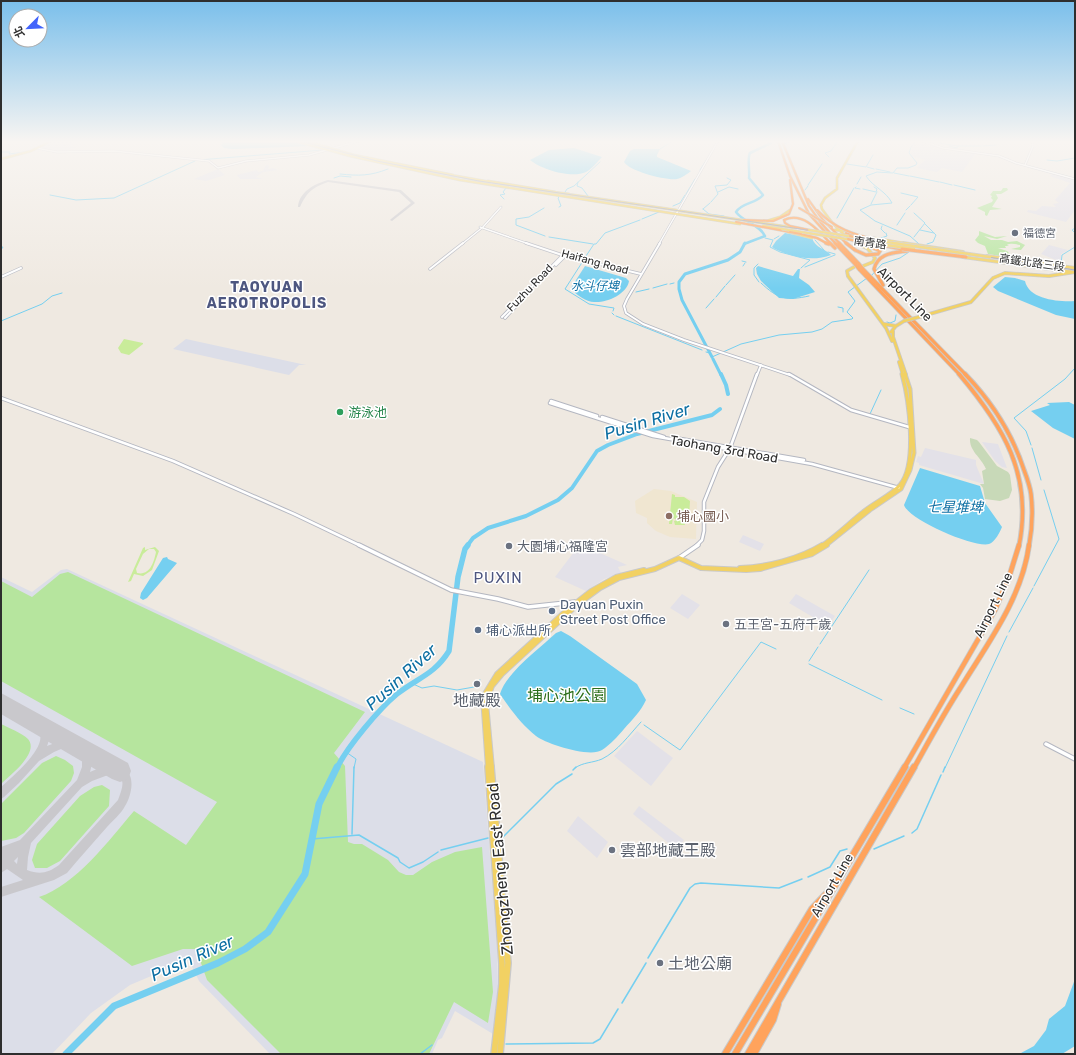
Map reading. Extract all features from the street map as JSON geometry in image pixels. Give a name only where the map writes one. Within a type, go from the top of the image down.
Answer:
[{"type":"highway","name":"Airport Line","points":[[797,190],[809,214],[866,275]]},
{"type":"highway","name":"Airport Line","points":[[802,190],[814,214],[858,267]]},
{"type":"highway","points":[[804,190],[812,206],[829,227],[855,250],[861,254],[870,256],[878,254],[880,251],[868,244],[848,239]]},
{"type":"highway","points":[[744,220],[767,221],[785,216],[793,207],[792,192]]},
{"type":"highway","points":[[792,192],[794,202],[799,208],[813,217],[846,233],[875,244],[902,250],[966,257]]},
{"type":"highway","points":[[808,199],[825,220],[834,226],[852,234],[878,240]]},
{"type":"highway","points":[[809,230],[790,226],[784,220],[787,217],[804,219],[837,250]]},
{"type":"highway","points":[[736,222],[801,234],[822,240],[837,250],[872,279],[874,267],[877,261],[887,254],[906,251],[908,249],[908,247],[900,244],[850,236]]},
{"type":"highway","points":[[877,261],[885,256],[898,253],[928,252]]},
{"type":"highway","name":"Airport Line","points":[[735,1054],[835,884],[889,796],[994,610],[1009,580],[1020,544],[1024,508],[1018,475],[1008,445],[982,402],[960,375],[878,288],[872,279]]},
{"type":"highway","name":"Airport Line","points":[[748,1054],[956,694],[999,626],[1017,588],[1028,555],[1031,534],[1030,494],[1025,470],[1016,446],[991,404],[978,388],[900,305],[872,279]]},
{"type":"highway","points":[[725,1054],[812,909],[835,884]]},
{"type":"highway","points":[[755,1054],[773,1020],[781,996]]},
{"type":"main road","points":[[535,190],[636,205]]},
{"type":"main road","points":[[535,190],[744,220]]},
{"type":"main road","points":[[535,190],[744,220],[771,220],[784,216],[790,210]]},
{"type":"main road","points":[[543,190],[636,205]]},
{"type":"main road","points":[[576,603],[611,582],[662,567],[679,558],[701,568],[746,570],[760,569],[812,554],[829,544],[900,487],[913,462],[914,449],[910,389],[891,332],[848,276],[847,271],[873,262],[875,258],[871,251],[837,230],[822,209],[821,205],[825,198],[835,190]]},
{"type":"main road","points":[[678,211],[812,238]]},
{"type":"main road","name":"南青路","points":[[722,218],[736,222],[1015,263]]},
{"type":"main road","name":"南青路","points":[[744,220],[990,257]]},
{"type":"main road","name":"南青路","points":[[837,230],[878,239],[935,247],[965,258],[1010,263]]},
{"type":"main road","name":"南青路","points":[[940,249],[1014,260]]},
{"type":"main road","name":"高鐵北路三段","points":[[990,257],[1075,271]]},
{"type":"main road","name":"高鐵北路三段","points":[[1014,260],[1075,271]]},
{"type":"main road","name":"高鐵北路三段","points":[[1010,263],[1063,271],[1075,271]]},
{"type":"main road","name":"高鐵北路三段","points":[[1015,263],[1075,271]]},
{"type":"main road","points":[[1063,271],[1067,274]]},
{"type":"main road","points":[[891,332],[896,326],[904,322],[971,302],[993,278],[1000,275],[1012,273],[1049,276],[1067,274],[1075,271]]},
{"type":"main road","points":[[1000,275],[1020,274],[1049,277],[1075,271]]},
{"type":"main road","points":[[884,324],[896,326]]},
{"type":"main road","points":[[695,566],[744,568],[758,566],[813,550],[827,542],[864,510],[900,487],[910,462],[910,428],[905,380],[891,332]]},
{"type":"main road","name":"Zhongzheng East Road","points":[[500,1054],[508,963],[486,703],[492,686],[502,674],[576,603]]},
{"type":"main road","name":"Zhongzheng East Road","points":[[494,1054],[502,984],[502,964],[483,696],[497,674],[576,603]]},
{"type":"street","points":[[690,190],[624,304],[626,313],[643,324],[711,350],[795,377],[851,410],[910,428]]},
{"type":"street","points":[[429,269],[481,227],[500,207]]},
{"type":"street","name":"Haifang Road","points":[[481,227],[564,255],[641,274]]},
{"type":"street","name":"Fuzhu Road","points":[[503,318],[564,255]]},
{"type":"street","points":[[1,277],[19,268]]},
{"type":"street","points":[[679,558],[702,540],[704,531],[704,502],[718,467],[729,449],[761,365]]},
{"type":"street","points":[[1,398],[173,461],[221,481],[453,591],[498,599],[528,607],[576,603]]},
{"type":"street","name":"Taohang 3rd Road","points":[[729,449],[654,434],[550,402],[649,435],[812,464],[900,487]]},
{"type":"street","points":[[1046,744],[1075,759]]},
{"type":"shaded area","points":[[1064,190],[1075,190],[1075,210],[1066,222],[1027,212],[1028,210],[1036,211],[1042,206],[1056,207],[1053,204],[1059,203],[1055,200]]},
{"type":"shaded area","points":[[1049,245],[1068,250],[1061,254],[1061,260],[1056,260],[1041,254]]},
{"type":"shaded area","points":[[186,339],[306,365],[299,365],[289,375],[173,349]]},
{"type":"shaded area","points":[[982,442],[998,444],[1007,468],[1002,467],[995,461]]},
{"type":"shaded area","points":[[925,448],[976,460],[976,465],[984,484],[919,465],[919,463],[916,462],[918,456],[921,457]]},
{"type":"shaded area","name":"埔心國小","points":[[654,489],[671,491],[697,502],[696,539],[670,537],[656,531],[647,523],[647,518],[636,513],[635,501]]},
{"type":"shaded area","points":[[743,535],[764,544],[760,551],[739,542]]},
{"type":"shaded area","points":[[580,544],[627,565],[618,567],[621,573],[604,579],[586,591],[555,577]]},
{"type":"shaded area","points":[[67,569],[483,762],[497,950],[498,986],[493,1034],[455,1011],[442,1038],[438,1040],[432,1054],[270,1054],[199,981],[189,960],[130,985],[91,1013],[52,1054],[1,1054],[1,577],[32,592],[61,570]]},
{"type":"shaded area","points":[[682,594],[700,605],[688,619],[670,608]]},
{"type":"shaded area","points":[[796,594],[835,616],[828,626],[789,603]]},
{"type":"shaded area","points":[[637,731],[673,758],[651,786],[614,756]]},
{"type":"shaded area","points":[[639,806],[684,840],[677,850],[633,814]]},
{"type":"shaded area","points":[[578,816],[608,842],[597,858],[567,831]]},
{"type":"green space","points":[[1008,190],[1001,194],[996,194],[998,198],[992,207],[1002,209],[990,210],[987,216],[985,215],[985,212],[977,208],[992,202],[992,196],[990,195],[993,191]]},
{"type":"green space","points":[[979,231],[995,237],[1007,236],[997,239],[984,236],[991,240],[1002,240],[1008,242],[1017,241],[1025,245],[1021,250],[1011,249],[1020,247],[1020,245],[1013,244],[1005,246],[1006,248],[998,248],[1007,251],[1011,255],[1007,257],[988,254],[985,246],[975,240],[979,235]]},
{"type":"green space","points":[[124,339],[143,344],[129,355],[121,353],[118,348]]},
{"type":"green space","points":[[970,438],[977,440],[997,466],[1008,472],[1010,475],[1012,490],[1009,498],[1000,501],[985,499],[983,488],[980,484],[984,484],[982,471],[986,469],[971,447]]},
{"type":"green space","points":[[672,494],[675,495],[675,497],[684,497],[690,501],[689,518],[684,521],[685,525],[675,525],[674,521],[677,520],[673,518],[672,524],[669,524]]},
{"type":"green space","points":[[145,547],[145,550],[155,547],[159,551],[152,570],[143,576],[134,574],[131,581],[128,582],[143,548]],"holes":[[[149,549],[154,549],[156,552],[151,567],[145,572],[137,573],[136,569],[143,554]]]},
{"type":"green space","points":[[68,572],[365,712],[334,753],[345,766],[348,842],[362,844],[388,860],[399,872],[406,875],[413,875],[432,862],[455,852],[482,847],[493,992],[488,1023],[454,1002],[429,1054],[281,1054],[207,980],[196,949],[183,949],[132,966],[39,897],[66,883],[79,872],[103,848],[134,811],[186,845],[217,802],[1,681],[1,581],[32,597],[60,574]]},
{"type":"green space","points":[[1,724],[28,739],[31,745],[30,751],[22,764],[1,784]]},
{"type":"green space","points":[[56,756],[73,766],[74,773],[71,781],[24,833],[16,838],[1,841],[1,804],[42,763]]},
{"type":"green space","points":[[102,785],[110,790],[109,806],[60,861],[47,868],[35,868],[32,860],[37,844],[80,796],[94,787]]},
{"type":"water","points":[[785,233],[812,238],[818,246],[831,255],[817,258],[803,258],[788,254],[772,247]]},
{"type":"water","name":"水斗仔埤","points":[[585,266],[626,278],[629,281],[625,290],[616,297],[605,301],[591,302],[584,299],[575,293],[571,288]]},
{"type":"water","points":[[758,266],[793,276],[798,269],[800,269],[799,278],[809,285],[815,292],[793,299],[779,298],[761,281],[757,274],[756,268]]},
{"type":"water","points":[[1005,277],[1025,281],[1032,292],[1039,296],[1061,301],[1075,301],[1075,319],[1056,315],[998,291],[993,287]]},
{"type":"water","points":[[1069,402],[1075,405],[1075,439],[1053,428],[1031,411],[1050,405],[1047,403]]},
{"type":"water","name":"七星堆埤","points":[[920,468],[980,486],[985,503],[1002,527],[999,534],[993,541],[989,544],[970,542],[929,525],[908,511],[904,505]]},
{"type":"water","points":[[167,557],[168,559],[177,563],[147,598],[143,600],[140,598],[141,593],[163,558]]},
{"type":"water","name":"埔心池公園","points":[[561,631],[637,684],[646,700],[642,708],[617,737],[605,748],[596,752],[568,749],[549,743],[536,736],[521,722],[500,694],[503,686],[516,670],[556,633]]},
{"type":"water","points":[[1075,979],[1075,1046],[1062,1054],[1010,1054],[1021,1053],[1034,1046],[1046,1030],[1049,1019],[1065,1006]]},
{"type":"waterway","points":[[50,195],[76,200],[114,198],[131,190]]},
{"type":"waterway","points":[[504,190],[503,192],[505,194],[500,195],[504,199]]},
{"type":"waterway","points":[[584,190],[588,196]]},
{"type":"waterway","points":[[686,194],[688,190]]},
{"type":"waterway","points":[[711,202],[718,194],[717,190]]},
{"type":"waterway","points":[[718,192],[722,190]]},
{"type":"waterway","name":"Pusin River","points":[[745,244],[765,236],[759,229],[743,219],[736,212],[742,206],[760,198],[763,195],[759,190]]},
{"type":"waterway","points":[[837,218],[853,190]]},
{"type":"waterway","points":[[868,190],[876,192],[877,190]]},
{"type":"waterway","points":[[880,190],[892,203],[871,205],[860,210],[875,221],[910,236],[919,244]]},
{"type":"waterway","points":[[871,204],[877,192]]},
{"type":"waterway","points":[[901,193],[918,197],[911,205]]},
{"type":"waterway","points":[[673,206],[680,203],[685,195]]},
{"type":"waterway","points":[[559,207],[561,206],[558,198],[560,196]]},
{"type":"waterway","points":[[710,203],[703,209],[709,214],[724,216]]},
{"type":"waterway","points":[[906,210],[910,206]]},
{"type":"waterway","points":[[544,208],[529,217],[516,219],[516,225],[545,236]]},
{"type":"waterway","points":[[642,219],[659,212]]},
{"type":"waterway","points":[[897,225],[905,213]]},
{"type":"waterway","points":[[914,213],[925,223],[914,237]]},
{"type":"waterway","points":[[584,259],[594,244],[596,244],[605,233],[640,220]]},
{"type":"waterway","points":[[925,224],[934,233]]},
{"type":"waterway","points":[[882,226],[881,229],[885,233]]},
{"type":"waterway","points":[[1075,228],[1072,230],[1075,233]]},
{"type":"waterway","points":[[920,230],[934,233]]},
{"type":"waterway","points":[[881,238],[887,236],[886,233]]},
{"type":"waterway","points":[[927,244],[933,242],[936,235],[934,233]]},
{"type":"waterway","points":[[774,239],[779,236]]},
{"type":"waterway","points":[[549,237],[593,244]]},
{"type":"waterway","points":[[765,238],[773,240],[770,247],[780,252],[810,260],[801,268]]},
{"type":"waterway","points":[[815,240],[824,250]]},
{"type":"waterway","name":"Pusin River","points":[[712,357],[682,300],[679,282],[685,274],[728,260],[740,252],[745,244]]},
{"type":"waterway","points":[[1,247],[3,247],[1,250]]},
{"type":"waterway","points":[[1061,264],[1062,255],[1075,247]]},
{"type":"waterway","points":[[828,252],[835,254]]},
{"type":"waterway","points":[[871,276],[882,264],[900,258],[909,252]]},
{"type":"waterway","points":[[805,267],[835,255]]},
{"type":"waterway","points":[[583,261],[565,289],[589,304],[614,308],[613,311]]},
{"type":"waterway","points":[[742,261],[746,262]]},
{"type":"waterway","points":[[758,264],[754,268],[754,275],[759,282]]},
{"type":"waterway","points":[[726,285],[735,275]]},
{"type":"waterway","points":[[712,357],[741,344],[779,335],[812,332],[822,329],[832,322],[852,319],[853,318],[847,312],[855,301],[848,292],[867,278]]},
{"type":"waterway","points":[[670,284],[674,283]]},
{"type":"waterway","points":[[761,283],[772,292],[783,297],[794,298],[809,296]]},
{"type":"waterway","points":[[653,288],[667,284]]},
{"type":"waterway","points":[[716,297],[725,286]]},
{"type":"waterway","points":[[636,292],[649,289]]},
{"type":"waterway","points":[[1,321],[42,304],[52,296],[62,293]]},
{"type":"waterway","points":[[706,308],[714,299]]},
{"type":"waterway","points":[[838,307],[843,308],[843,312]]},
{"type":"waterway","points":[[887,322],[890,323],[895,321],[896,315]]},
{"type":"waterway","points":[[616,316],[702,350]]},
{"type":"waterway","name":"Pusin River","points":[[706,352],[710,353]]},
{"type":"waterway","name":"Pusin River","points":[[713,359],[721,375]]},
{"type":"waterway","points":[[1031,445],[1026,431],[1014,418],[1065,379],[1075,368]]},
{"type":"waterway","name":"Pusin River","points":[[721,374],[728,394]]},
{"type":"waterway","points":[[870,414],[881,390]]},
{"type":"waterway","name":"Pusin River","points":[[467,546],[473,538],[488,528],[526,516],[558,500],[572,488],[597,451],[608,445],[637,434],[712,415],[720,409]]},
{"type":"waterway","points":[[1032,448],[1041,480]]},
{"type":"waterway","points":[[1034,586],[1059,539],[1044,490]]},
{"type":"waterway","name":"Pusin River","points":[[337,768],[356,739],[381,709],[397,694],[425,676],[437,666],[449,651],[458,577],[465,549],[468,545]]},
{"type":"waterway","points":[[820,644],[869,570]]},
{"type":"waterway","points":[[1009,632],[1033,588]]},
{"type":"waterway","points":[[945,768],[1007,636]]},
{"type":"waterway","points":[[644,725],[680,750],[761,642],[776,649]]},
{"type":"waterway","points":[[809,661],[818,647]]},
{"type":"waterway","points":[[809,664],[882,700]]},
{"type":"waterway","points":[[413,684],[422,688],[434,686],[457,690],[474,687],[477,681],[480,680]]},
{"type":"waterway","points":[[900,708],[914,714]]},
{"type":"waterway","points":[[575,768],[608,756],[641,722]]},
{"type":"waterway","points":[[346,752],[356,759],[354,768]]},
{"type":"waterway","name":"Pusin River","points":[[66,1054],[114,1006],[218,963],[245,949],[268,932],[305,874],[319,804],[337,767]]},
{"type":"waterway","points":[[352,834],[354,767]]},
{"type":"waterway","points":[[943,772],[945,767]]},
{"type":"waterway","points":[[502,838],[556,784],[572,774]]},
{"type":"waterway","points":[[912,833],[917,829],[941,775]]},
{"type":"waterway","points":[[312,839],[359,835],[398,858],[400,862],[409,868],[423,862],[438,852]]},
{"type":"waterway","points":[[874,849],[904,836]]},
{"type":"waterway","points":[[441,850],[488,838]]},
{"type":"waterway","points":[[808,877],[830,867],[840,851],[847,849]]},
{"type":"waterway","points":[[648,958],[690,888],[695,884],[701,883],[779,888],[802,879]]},
{"type":"waterway","points":[[622,1003],[646,963]]},
{"type":"waterway","points":[[506,1044],[593,1043],[600,1039],[618,1009]]},
{"type":"waterway","points":[[420,1054],[432,1045]]},
{"type":"taxiway","points":[[299,206],[309,190]]},
{"type":"taxiway","points":[[392,220],[413,203],[400,191],[394,190]]},
{"type":"taxiway","points":[[1,794],[25,771],[40,751],[45,742],[45,733],[40,725]]},
{"type":"taxiway","points":[[36,758],[48,750],[61,745],[70,744],[77,746],[86,754],[87,760],[87,767],[81,781]]},
{"type":"taxiway","points":[[1,892],[54,875],[63,869],[122,803],[127,789],[127,780],[123,774],[117,771],[99,773],[79,784],[6,862]]},
{"type":"taxiway","points":[[22,873],[26,843]]},
{"type":"taxiway","points":[[1,852],[20,845]]},
{"type":"taxiway","points":[[1,859],[6,862]]},
{"type":"taxiway","points":[[1,868],[6,862]]},
{"type":"taxiway","points":[[6,862],[22,873]]},
{"type":"taxiway","points":[[22,873],[27,876],[39,878]]},
{"type":"runway","points":[[1,703],[120,771]]},
{"type":"railway","points":[[541,190],[1075,270]]},
{"type":"place","name":"福德宮","points":[[1015,233]]},
{"type":"place","name":"游泳池","points":[[340,412]]},
{"type":"place","name":"埔心國小","points":[[669,516]]},
{"type":"place","name":"大園埔心福隆宮","points":[[509,546]]},
{"type":"place","name":"Dayuan Puxin Street Post Office","points":[[552,611]]},
{"type":"place","name":"五王宮-五府千歲","points":[[726,624]]},
{"type":"place","name":"埔心派出所","points":[[478,630]]},
{"type":"place","name":"地藏殿","points":[[477,684]]},
{"type":"place","name":"雲部地藏王殿","points":[[612,850]]},
{"type":"place","name":"土地公廟","points":[[660,963]]},
{"type":"district","name":"TAOYUAN AEROTROPOLIS","points":[[267,296]]},
{"type":"district","name":"PUXIN","points":[[498,578]]}]
